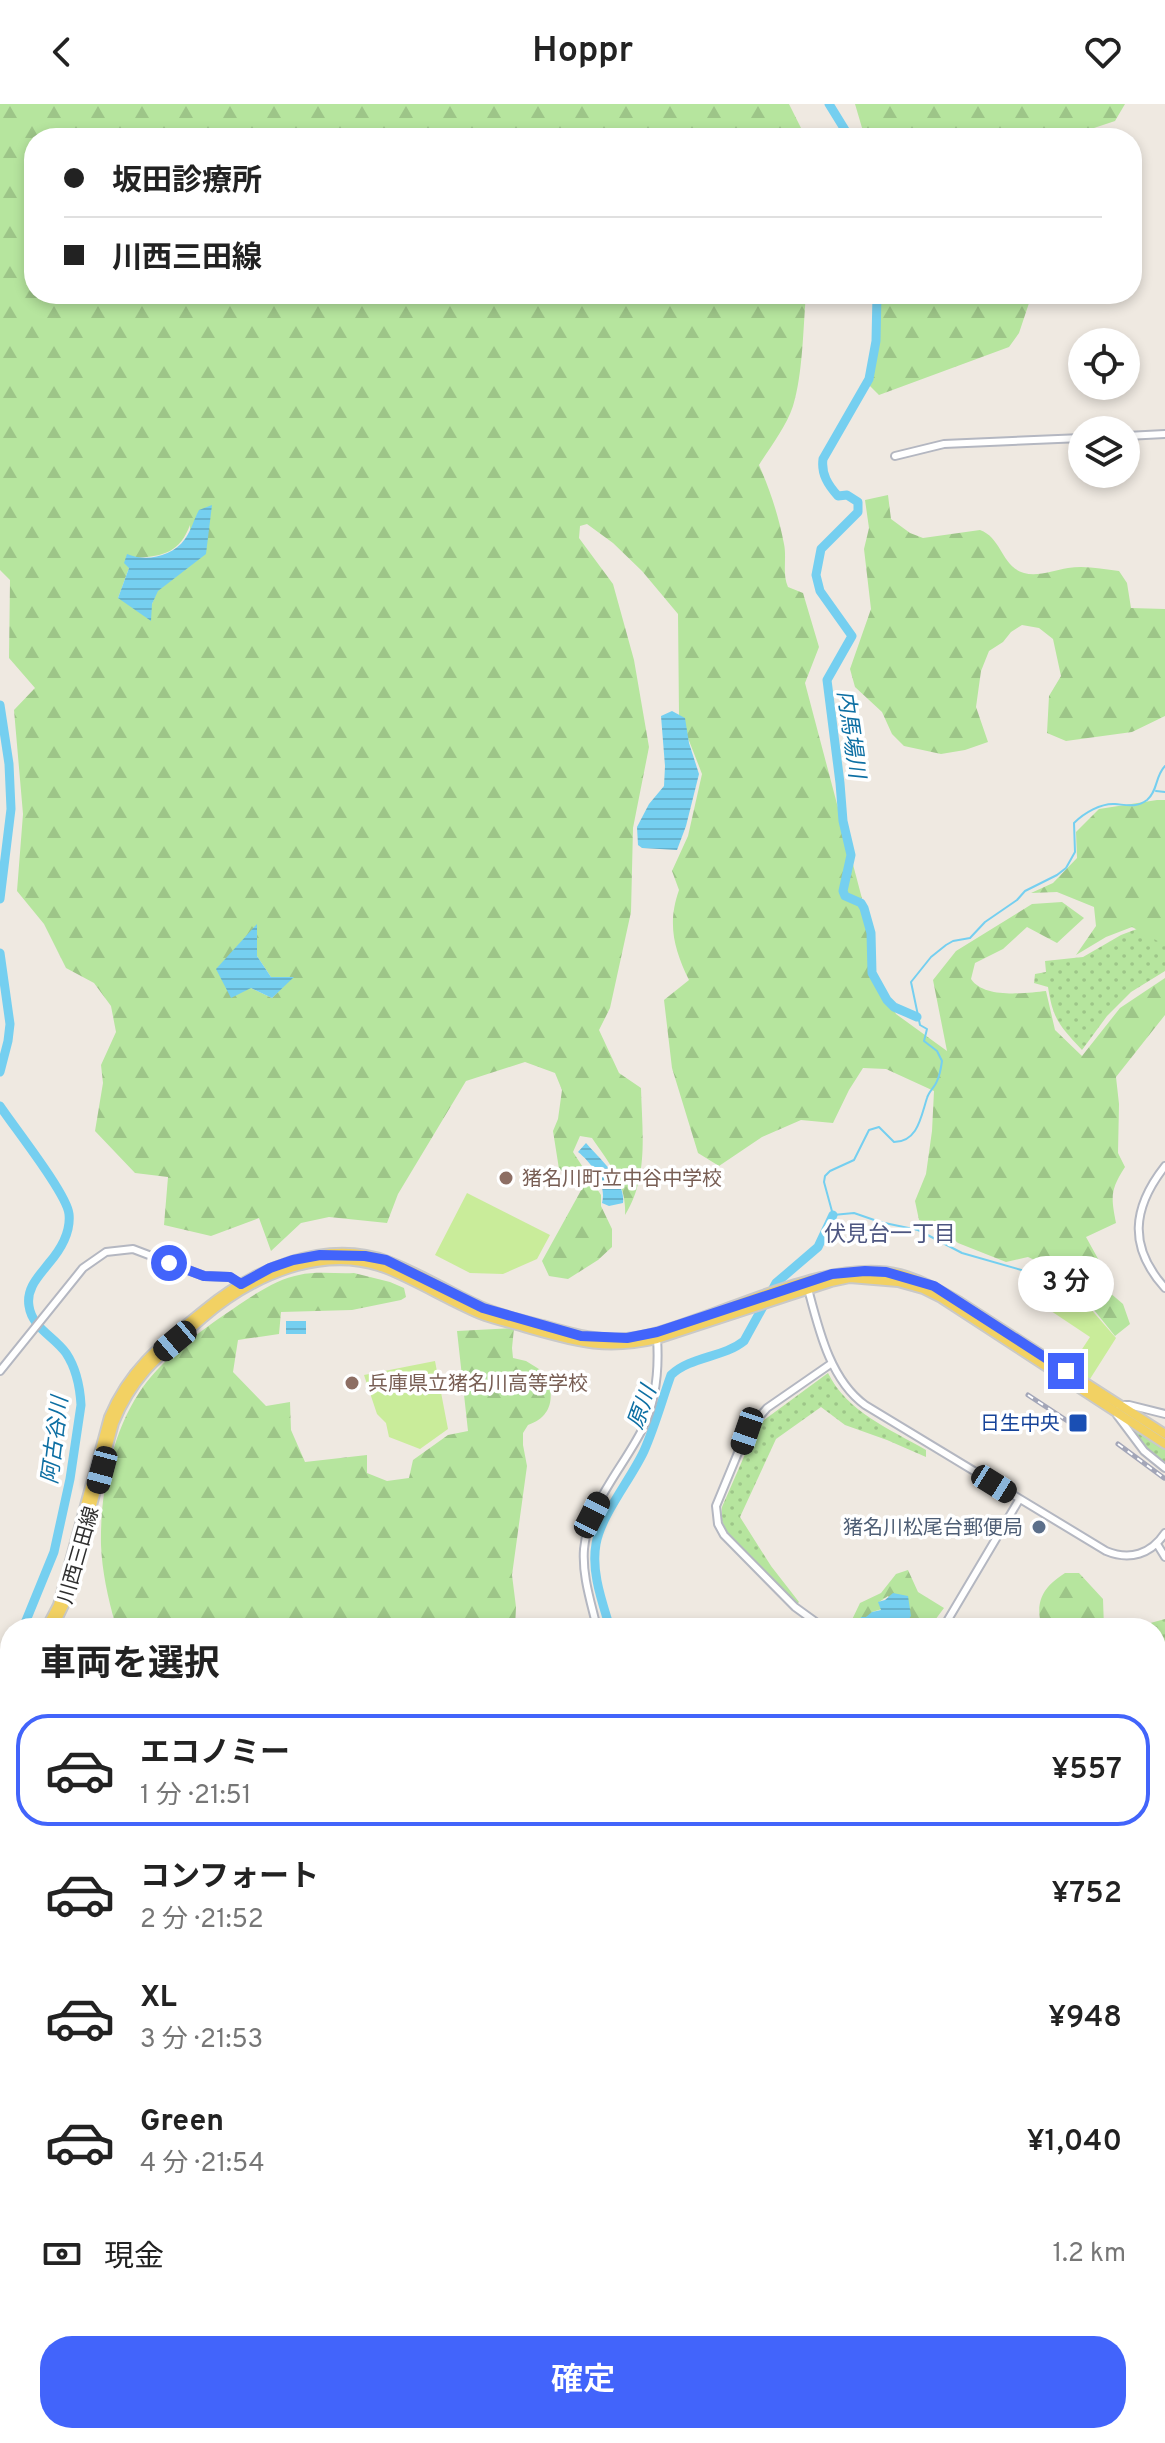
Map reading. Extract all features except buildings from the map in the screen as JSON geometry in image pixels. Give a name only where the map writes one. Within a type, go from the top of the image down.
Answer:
[{"type":"main road","name":"川西三田線","points":[[58,1618],[67,1599],[114,1423],[139,1376],[216,1307],[270,1268],[320,1255],[354,1255],[386,1260],[483,1308],[581,1336],[627,1338],[657,1336],[770,1302],[832,1274],[886,1272],[919,1280],[960,1302],[1165,1444]]},
{"type":"main road","name":"川西三田線","points":[[657,1336],[761,1297],[807,1286]]},
{"type":"main road","name":"川西三田線","points":[[51,1618],[58,1605],[117,1397],[132,1375],[159,1346],[211,1304],[243,1287]]},
{"type":"main road","name":"川西三田線","points":[[1117,1408],[1165,1434]]},
{"type":"street","points":[[1140,435],[1165,434]]},
{"type":"street","points":[[895,456],[944,444],[1068,439]]},
{"type":"street","points":[[1165,1166],[1148,1190],[1139,1217],[1139,1239],[1144,1260],[1165,1288]]},
{"type":"street","points":[[0,1371],[83,1268],[106,1252],[122,1248],[146,1252],[204,1276],[230,1277],[243,1287]]},
{"type":"street","points":[[807,1286],[832,1363],[853,1396],[1019,1500],[1114,1555],[1142,1554],[1157,1544],[1165,1533]]},
{"type":"street","points":[[595,1618],[584,1568],[588,1526],[648,1416],[657,1376],[657,1336]]},
{"type":"street","points":[[810,1618],[795,1607],[724,1535],[718,1524],[716,1506],[747,1431],[767,1408],[832,1363]]},
{"type":"street","points":[[1117,1408],[1165,1414]]},
{"type":"street","points":[[1117,1408],[1144,1451],[1165,1468]]},
{"type":"street","points":[[949,1618],[1019,1500]]},
{"type":"street","points":[[1157,1544],[1165,1557]]},
{"type":"green space","points":[[0,104],[789,104],[801,128],[24,128],[24,304],[805,304],[801,365],[793,406],[759,465],[782,534],[786,582],[788,587],[803,593],[819,647],[805,683],[869,925],[874,973],[896,1014],[947,1051],[933,980],[956,951],[1032,904],[1062,902],[1084,918],[1057,943],[1027,927],[1003,949],[975,963],[971,979],[985,990],[995,992],[1046,991],[1055,1030],[1082,1056],[1120,1008],[1165,978],[1165,1015],[1116,1077],[1118,1153],[1125,1167],[1113,1194],[1116,1223],[1086,1237],[1107,1275],[1102,1286],[1123,1304],[1130,1324],[1115,1336],[1065,1274],[1028,1257],[1006,1262],[958,1243],[941,1228],[919,1220],[915,1201],[926,1174],[934,1091],[886,1069],[863,1068],[833,1123],[801,1120],[762,1137],[719,1166],[698,1153],[672,1068],[664,1000],[689,980],[674,936],[673,914],[679,890],[672,871],[688,836],[702,774],[679,715],[678,614],[642,571],[613,543],[587,524],[580,526],[579,538],[613,584],[634,660],[649,747],[633,828],[631,912],[610,1008],[599,1030],[619,1073],[641,1088],[641,1169],[633,1200],[625,1215],[620,1184],[592,1138],[580,1136],[573,1152],[601,1195],[601,1206],[612,1229],[612,1247],[568,1279],[549,1276],[542,1261],[584,1185],[559,1169],[553,1131],[562,1090],[555,1073],[525,1062],[466,1081],[398,1194],[387,1223],[329,1217],[301,1223],[271,1251],[259,1218],[211,1236],[164,1225],[168,1177],[135,1173],[95,1131],[103,1083],[101,1065],[116,1032],[111,1006],[94,983],[66,968],[44,924],[17,891],[23,814],[14,710],[35,688],[9,658],[10,580],[0,570]],"holes":[[[190,525],[190,565],[157,591],[152,604],[118,598],[129,568],[137,558],[170,551],[181,541]],[[257,925],[257,956],[271,977],[292,977],[272,998],[251,988]]]},
{"type":"green space","points":[[855,104],[1125,104],[1115,121],[1094,128],[862,128]]},
{"type":"green space","points":[[880,304],[1029,304],[1019,333],[1009,347],[879,395],[869,385],[879,341]]},
{"type":"green space","points":[[888,495],[891,519],[910,533],[923,538],[980,530],[993,539],[1016,569],[1024,573],[1040,574],[1081,567],[1119,571],[1127,583],[1131,608],[1165,609],[1165,716],[1132,732],[1066,741],[1047,733],[1049,696],[1061,676],[1053,639],[1039,628],[1022,625],[989,651],[981,671],[976,707],[988,742],[941,754],[904,746],[892,734],[882,712],[855,687],[850,669],[871,609],[864,549],[869,528],[865,500]]},
{"type":"green space","points":[[1165,800],[1165,945],[1132,927],[1106,937],[1076,955],[1096,926],[1094,907],[1057,892],[1031,893],[1053,883],[1077,858],[1076,832],[1099,809]]},
{"type":"green space","points":[[1158,921],[1165,931],[1165,971],[1131,992],[1107,1016],[1082,1050],[1059,1022],[1048,987],[1034,983],[1035,974],[1046,972],[1045,961],[1083,957],[1121,935]]},
{"type":"green space","points":[[467,1193],[550,1235],[537,1259],[503,1274],[470,1273],[435,1255]]},
{"type":"green space","points":[[354,1273],[390,1282],[404,1288],[406,1297],[352,1310],[281,1312],[279,1334],[238,1340],[233,1372],[266,1406],[290,1402],[291,1430],[305,1462],[367,1455],[367,1473],[387,1481],[409,1478],[413,1460],[448,1435],[468,1431],[457,1331],[514,1328],[513,1358],[526,1361],[547,1374],[550,1405],[523,1433],[527,1466],[512,1575],[515,1618],[114,1618],[101,1545],[105,1486],[114,1446],[139,1393],[178,1350],[260,1291],[299,1275]]},
{"type":"green space","points":[[1069,1284],[1116,1338],[1090,1379],[1071,1366],[1090,1337],[1051,1311]]},
{"type":"green space","points":[[435,1361],[448,1429],[420,1449],[389,1437],[386,1423],[377,1414],[364,1375]]},
{"type":"green space","points":[[828,1373],[846,1399],[884,1427],[926,1450],[926,1457],[845,1425],[821,1407],[776,1439],[740,1517],[771,1566],[799,1602],[797,1604],[727,1533],[721,1518],[722,1507],[753,1436],[764,1420]]},
{"type":"green space","points":[[1129,1426],[1165,1450],[1165,1464],[1149,1452]]},
{"type":"green space","points":[[908,1570],[918,1592],[944,1608],[936,1618],[905,1618],[888,1596],[879,1602],[882,1609],[872,1612],[871,1616],[853,1618],[860,1603],[881,1593],[896,1574]]},
{"type":"green space","points":[[1065,1573],[1079,1573],[1103,1599],[1104,1618],[1040,1618],[1043,1594]]},
{"type":"water","points":[[212,505],[206,554],[158,591],[152,604],[151,621],[118,598],[129,568],[124,563],[127,554],[150,558],[173,550],[187,536],[199,510]]},
{"type":"water","points":[[672,711],[685,718],[699,774],[677,850],[642,848],[638,845],[637,827],[649,804],[664,786],[661,716]]},
{"type":"water","points":[[257,924],[257,956],[271,977],[294,977],[272,998],[251,988],[231,998],[216,969]]},
{"type":"water","points":[[586,1143],[616,1178],[623,1203],[609,1206],[602,1203],[597,1174],[578,1152]]},
{"type":"water","points":[[1036,1263],[1059,1274],[1051,1277],[1036,1300],[1019,1287],[1024,1273]]},
{"type":"water","points":[[286,1321],[306,1321],[306,1334],[286,1334]]},
{"type":"water","points":[[893,1593],[908,1596],[911,1616],[861,1618],[881,1610],[878,1602]]},
{"type":"waterway","name":"内馬場川","points":[[829,104],[844,128]]},
{"type":"waterway","name":"内馬場川","points":[[877,304],[876,341],[869,379],[823,459],[828,483],[838,496],[847,495],[858,502],[858,512],[821,549],[816,575],[820,591],[852,636],[827,680],[843,821],[851,855],[843,891],[845,896],[861,903],[864,908],[871,933],[872,973],[887,1000],[894,1007],[917,1017]]},
{"type":"waterway","name":"阿古谷川","points":[[0,705],[9,764],[11,809],[0,899]]},
{"type":"waterway","points":[[1025,1271],[962,1253],[918,1230],[854,1213],[833,1215],[825,1176],[854,1160],[869,1130],[879,1127],[894,1142],[908,1138],[917,1127],[938,1079],[942,1061],[937,1051],[924,1041],[927,1029],[920,1025],[911,982],[931,957],[953,941],[970,938],[985,922],[1025,891],[1066,868],[1075,852],[1074,823],[1104,805],[1143,803],[1153,792],[1165,766]]},
{"type":"waterway","points":[[1156,791],[1165,792]]},
{"type":"waterway","name":"阿古谷川","points":[[0,953],[10,1024],[0,1072]]},
{"type":"waterway","name":"阿古谷川","points":[[0,1106],[50,1177],[69,1214],[64,1240],[34,1283],[29,1294],[29,1306],[34,1320],[69,1359],[77,1378],[81,1405],[70,1479],[54,1552],[27,1618]]},
{"type":"waterway","name":"原川","points":[[607,1618],[596,1576],[596,1544],[604,1521],[644,1451],[671,1375],[688,1364],[727,1351],[744,1341],[776,1283],[818,1247],[833,1215]]},
{"type":"railway","points":[[1028,1395],[1069,1422]]},
{"type":"railway","points":[[1118,1444],[1164,1478]]},
{"type":"place","name":"猪名川町立中谷中学校","points":[[506,1178]]},
{"type":"place","name":"兵庫県立猪名川高等学校","points":[[352,1383]]},
{"type":"place","name":"日生中央","points":[[1078,1423]]},
{"type":"place","name":"猪名川松尾台郵便局","points":[[1039,1527]]},
{"type":"district","name":"伏見台一丁目","points":[[890,1233]]},
{"type":"route","points":[[169,1263],[204,1276],[230,1277],[241,1284],[293,1260],[320,1255],[365,1256],[386,1260],[483,1308],[581,1336],[605,1339],[657,1332],[832,1274],[886,1272],[934,1286],[1066,1371]]}]
